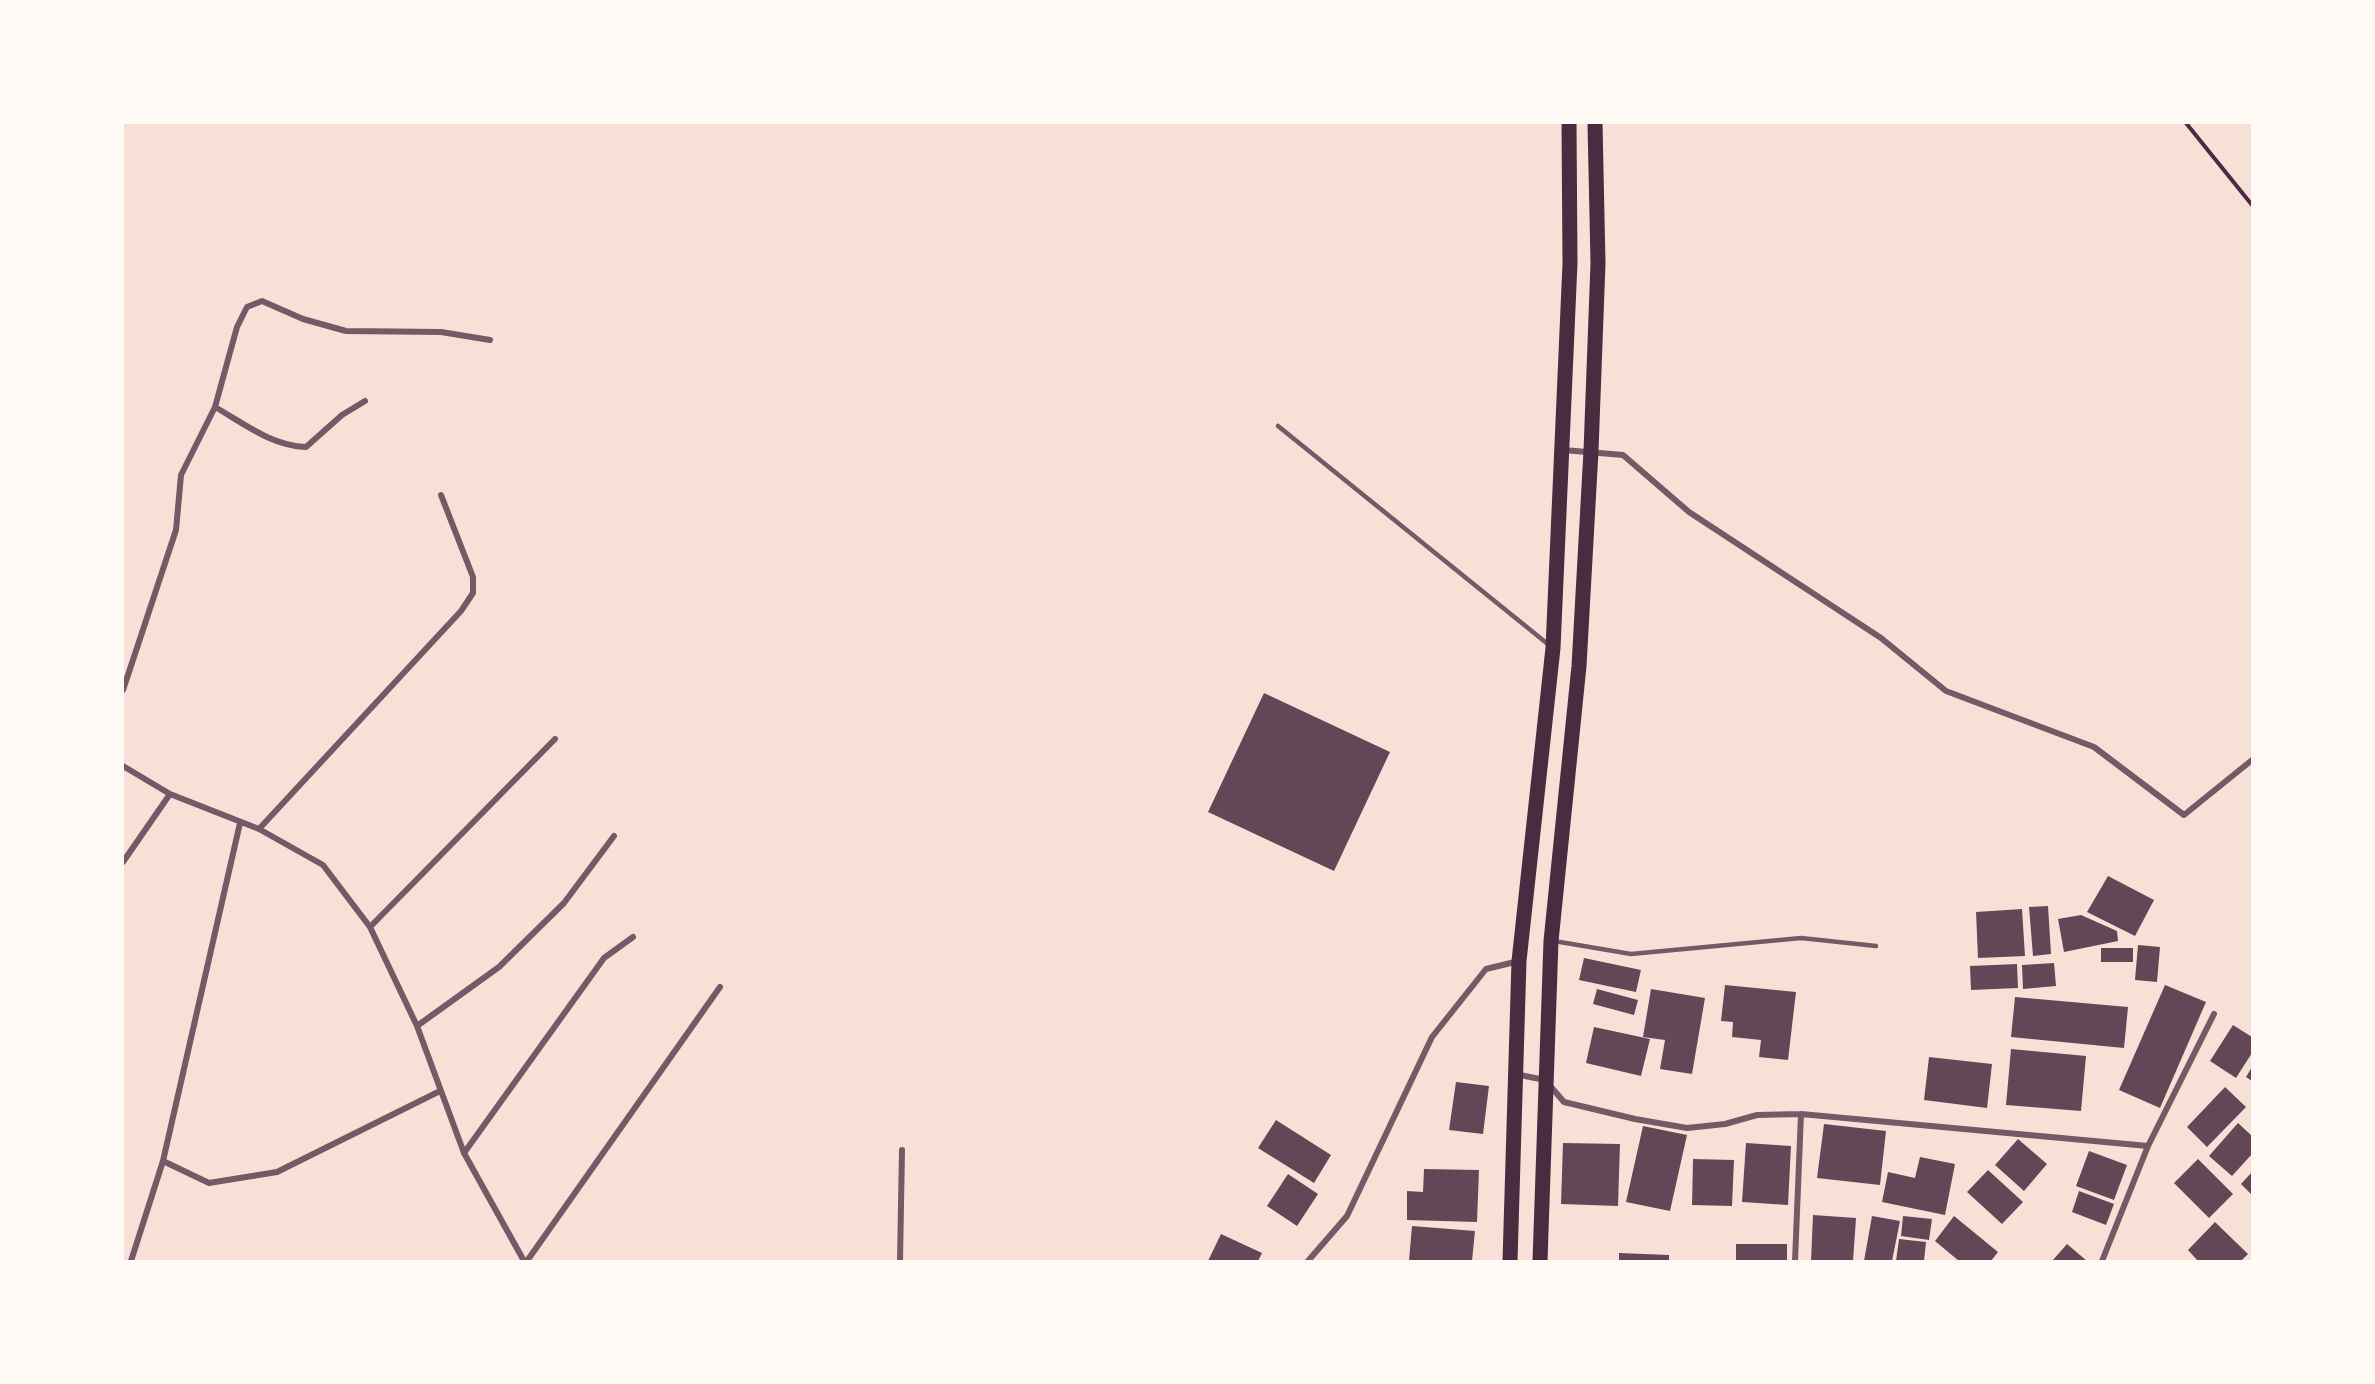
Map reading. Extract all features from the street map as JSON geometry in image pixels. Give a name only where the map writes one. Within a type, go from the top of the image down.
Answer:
[{"type":"highway","points":[[1510,1261],[1519,961],[1553,648],[1570,262],[1569,123]]},
{"type":"highway","points":[[1540,1261],[1551,941],[1579,666],[1591,451],[1598,263],[1595,123]]},
{"type":"street","points":[[123,690],[176,530],[181,475],[215,406],[237,327],[247,307],[262,301],[303,319],[346,331],[441,333],[490,340]]},
{"type":"street","points":[[215,406],[263,435],[291,446],[306,447],[342,416],[365,401]]},
{"type":"street","points":[[1563,450],[1623,455],[1689,512],[1881,638],[1947,691],[2094,747],[2184,815],[2252,760]]},
{"type":"street","points":[[259,829],[461,611],[473,593],[473,577],[441,495]]},
{"type":"street","points":[[370,927],[555,739]]},
{"type":"street","points":[[123,766],[170,794],[259,829],[323,865],[370,927],[417,1026],[464,1153],[525,1261],[720,987]]},
{"type":"street","points":[[123,862],[170,794]]},
{"type":"street","points":[[131,1261],[163,1161],[240,823]]},
{"type":"street","points":[[417,1026],[499,967],[564,903],[614,836]]},
{"type":"street","points":[[464,1153],[604,958],[633,937]]},
{"type":"street","points":[[1308,1261],[1347,1216],[1432,1037],[1486,969],[1519,961]]},
{"type":"street","points":[[2102,1261],[2148,1146],[2214,1014]]},
{"type":"street","points":[[1515,1074],[1545,1080],[1564,1102],[1635,1119],[1687,1128],[1725,1124],[1757,1115],[1801,1114],[2148,1146]]},
{"type":"street","points":[[163,1161],[209,1183],[277,1172],[440,1091]]},
{"type":"street","points":[[1796,1261],[1801,1114]]},
{"type":"street","points":[[900,1261],[902,1150]]},
{"type":"lane","points":[[1278,426],[1553,648]]},
{"type":"lane","points":[[1551,941],[1631,954],[1801,938],[1876,946]]},
{"type":"path","points":[[2186,123],[2252,205]]},
{"type":"building","points":[[1264,693],[1390,752],[1334,871],[1208,812]]},
{"type":"building","points":[[2108,876],[2154,900],[2135,936],[2087,912]]},
{"type":"building","points":[[2048,906],[2051,954],[2033,956],[2029,907]]},
{"type":"building","points":[[2022,909],[2025,956],[1978,958],[1976,912]]},
{"type":"building","points":[[2081,915],[2117,931],[2118,941],[2064,952],[2058,919]]},
{"type":"building","points":[[2138,945],[2160,947],[2157,982],[2135,980]]},
{"type":"building","points":[[2101,948],[2133,948],[2133,962],[2101,962]]},
{"type":"building","points":[[1584,958],[1641,970],[1636,992],[1579,980]]},
{"type":"building","points":[[2054,963],[2056,986],[2023,989],[2022,965]]},
{"type":"building","points":[[2017,964],[2018,988],[1971,990],[1970,966]]},
{"type":"building","points":[[1725,985],[1796,992],[1788,1060],[1759,1057],[1761,1040],[1732,1037],[1733,1022],[1721,1021]]},
{"type":"building","points":[[2165,985],[2206,1002],[2160,1108],[2119,1090]]},
{"type":"building","points":[[1597,989],[1638,1000],[1634,1015],[1593,1004]]},
{"type":"building","points":[[1651,989],[1705,998],[1692,1074],[1660,1069],[1665,1040],[1643,1037]]},
{"type":"building","points":[[2015,997],[2128,1007],[2124,1048],[2011,1037]]},
{"type":"building","points":[[2233,1025],[2252,1037],[2252,1053],[2236,1078],[2210,1061]]},
{"type":"building","points":[[1594,1027],[1650,1039],[1641,1076],[1586,1063]]},
{"type":"building","points":[[2011,1049],[2086,1056],[2081,1111],[2006,1105]]},
{"type":"building","points":[[1929,1057],[1992,1064],[1987,1108],[1924,1100]]},
{"type":"building","points":[[2252,1067],[2252,1081],[2246,1077]]},
{"type":"building","points":[[1456,1082],[1489,1086],[1483,1134],[1449,1130]]},
{"type":"building","points":[[2225,1087],[2246,1107],[2207,1147],[2187,1127]]},
{"type":"building","points":[[1276,1120],[1331,1155],[1314,1183],[1258,1148]]},
{"type":"building","points":[[2238,1123],[2252,1136],[2252,1154],[2232,1176],[2209,1156]]},
{"type":"building","points":[[1824,1124],[1886,1131],[1880,1185],[1817,1178]]},
{"type":"building","points":[[1643,1126],[1687,1135],[1670,1211],[1626,1202]]},
{"type":"building","points":[[2018,1139],[2047,1164],[2024,1191],[1995,1165]]},
{"type":"building","points":[[1563,1143],[1620,1144],[1618,1206],[1561,1204]]},
{"type":"building","points":[[1746,1143],[1791,1146],[1788,1205],[1742,1202]]},
{"type":"building","points":[[2089,1151],[2127,1165],[2114,1200],[2076,1186]]},
{"type":"building","points":[[1920,1157],[1955,1164],[1945,1215],[1882,1202],[1888,1172],[1915,1178]]},
{"type":"building","points":[[1693,1159],[1734,1160],[1732,1206],[1692,1205]]},
{"type":"building","points":[[2198,1159],[2233,1194],[2209,1218],[2174,1183]]},
{"type":"building","points":[[1424,1169],[1479,1170],[1477,1222],[1407,1220],[1407,1191],[1423,1192]]},
{"type":"building","points":[[1988,1170],[2023,1202],[2002,1224],[1967,1192]]},
{"type":"building","points":[[2252,1172],[2252,1195],[2241,1184]]},
{"type":"building","points":[[1288,1174],[1318,1194],[1297,1226],[1267,1206]]},
{"type":"building","points":[[2079,1191],[2114,1204],[2106,1225],[2072,1212]]},
{"type":"building","points":[[1813,1215],[1856,1218],[1853,1261],[1811,1261]]},
{"type":"building","points":[[1872,1216],[1900,1221],[1892,1261],[1864,1261]]},
{"type":"building","points":[[1903,1216],[1932,1219],[1929,1240],[1901,1236]]},
{"type":"building","points":[[1954,1216],[1998,1252],[1991,1261],[1959,1261],[1935,1241]]},
{"type":"building","points":[[2215,1222],[2248,1254],[2241,1261],[2198,1261],[2188,1250]]},
{"type":"building","points":[[1412,1226],[1475,1231],[1472,1261],[1409,1261]]},
{"type":"building","points":[[1221,1234],[1262,1253],[1258,1261],[1208,1261]]},
{"type":"building","points":[[1899,1239],[1926,1242],[1924,1261],[1896,1261]]},
{"type":"building","points":[[1736,1244],[1787,1244],[1787,1261],[1736,1261]]},
{"type":"building","points":[[2067,1244],[2087,1261],[2052,1261]]},
{"type":"building","points":[[1619,1253],[1669,1255],[1669,1261],[1619,1261]]}]
